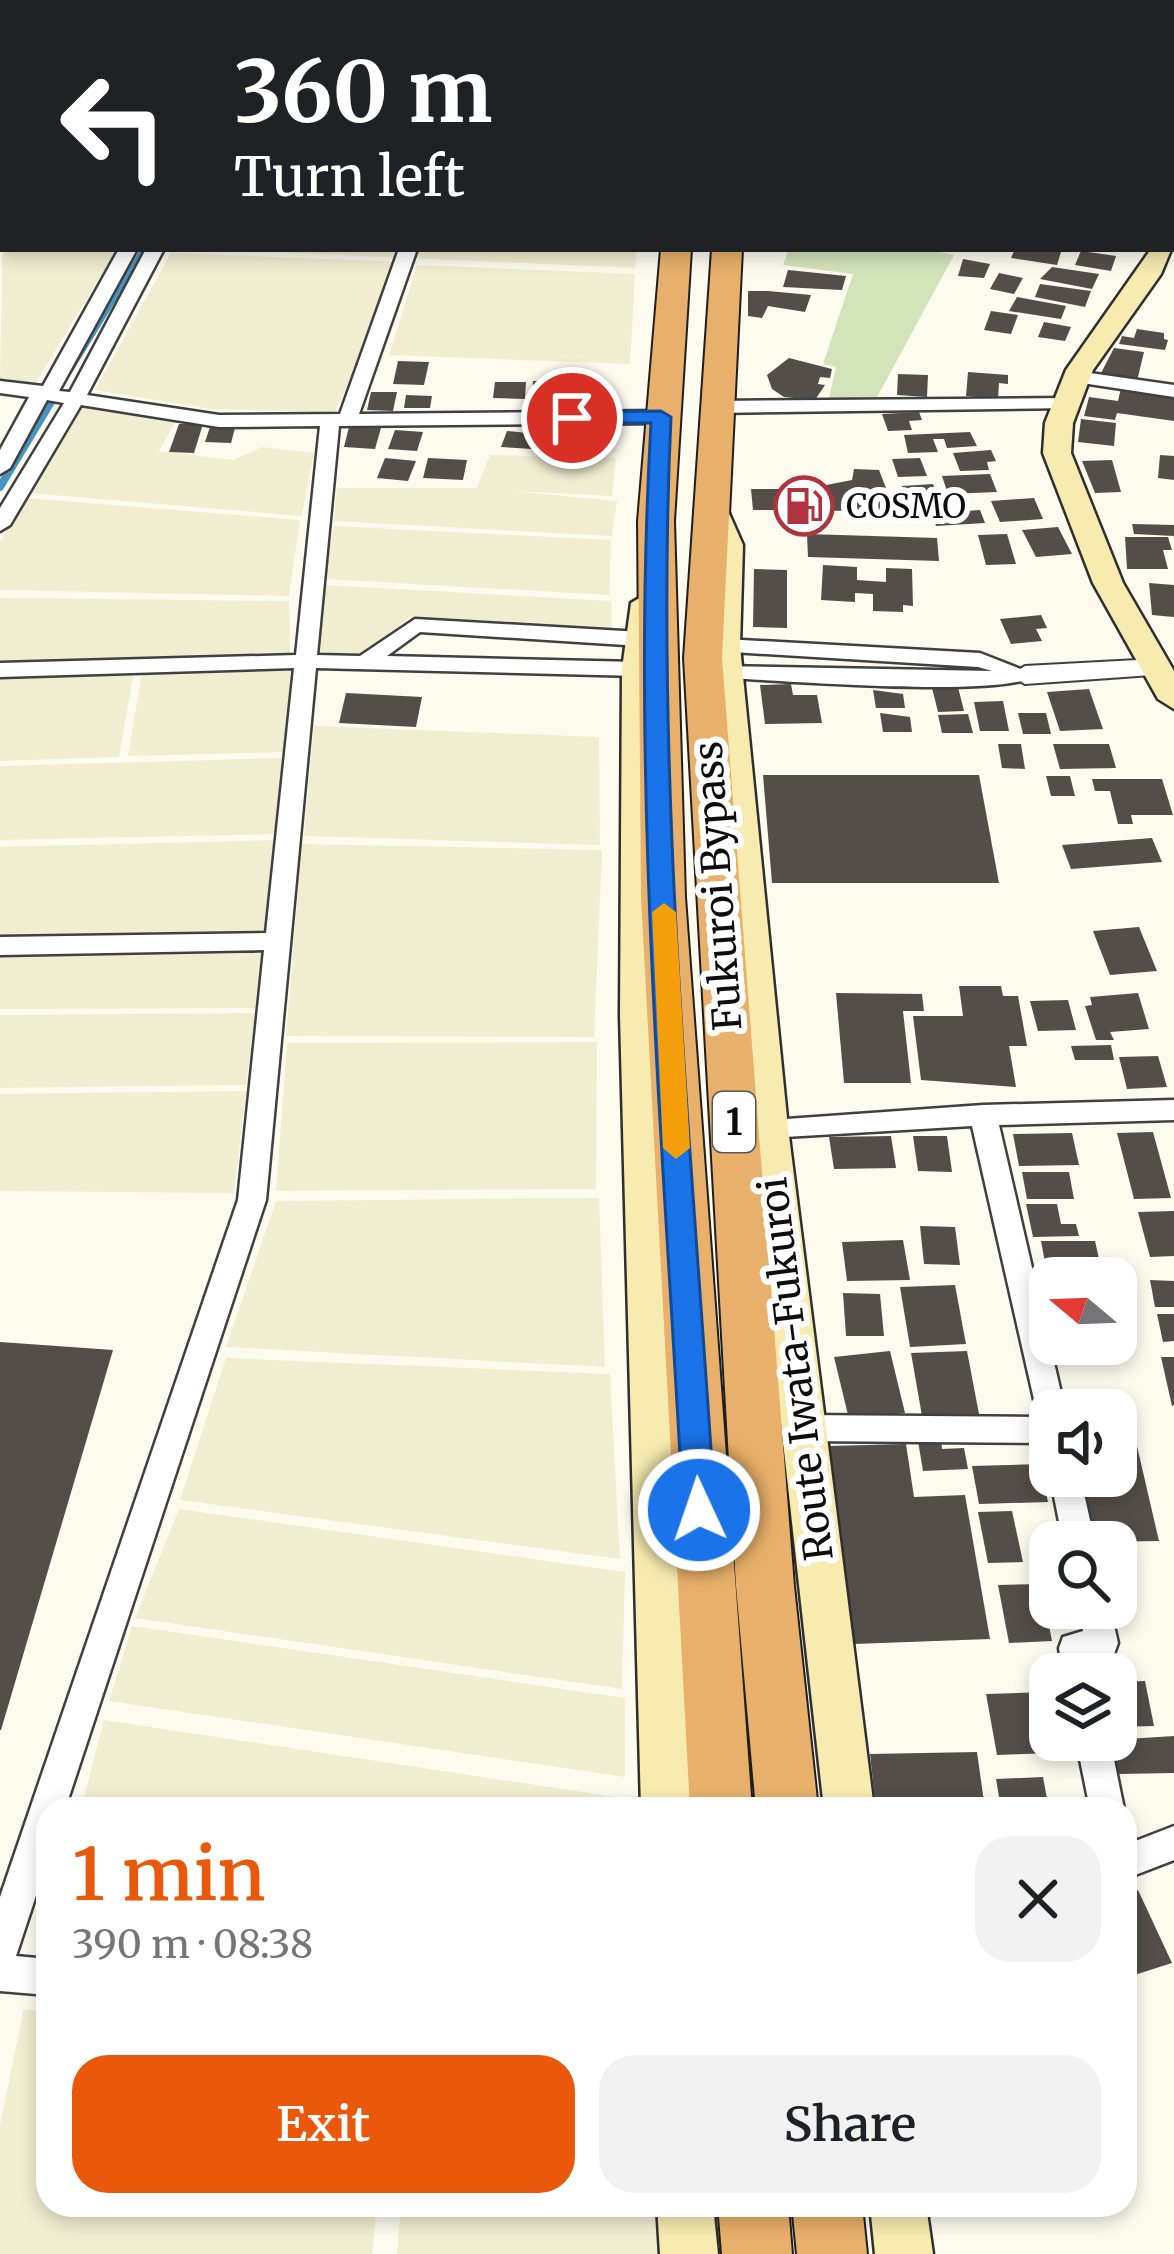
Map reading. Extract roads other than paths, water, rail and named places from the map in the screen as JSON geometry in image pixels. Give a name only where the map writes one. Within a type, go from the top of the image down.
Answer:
[{"type":"highway","name":"Fukuroi Bypass","points":[[676,252],[656,517],[663,897],[721,1797]]},
{"type":"highway","name":"Fukuroi Bypass","points":[[727,252],[703,658],[765,1586],[786,1797]]},
{"type":"highway","points":[[754,2217],[757,2254]]},
{"type":"highway","points":[[828,2217],[832,2254]]},
{"type":"main road","points":[[1161,252],[1071,391],[1056,430],[1057,452],[1108,583],[1174,699]]},
{"type":"main road","name":"Route Iwata-Fukuroi","points":[[710,502],[728,544],[725,658],[768,1128],[848,1797]]},
{"type":"main road","points":[[656,517],[639,654],[639,1016],[666,1797]]},
{"type":"main road","points":[[687,2217],[689,2254]]},
{"type":"main road","points":[[899,2217],[904,2254]]},
{"type":"street","points":[[0,468],[126,252]]},
{"type":"street","points":[[0,525],[77,396],[153,252]]},
{"type":"street","points":[[51,1797],[252,1200],[304,661],[339,420],[407,252]]},
{"type":"street","points":[[0,387],[219,421],[661,417]]},
{"type":"street","points":[[716,407],[1174,391]]},
{"type":"street","points":[[364,663],[415,625],[639,654]]},
{"type":"street","points":[[0,670],[639,654]]},
{"type":"street","points":[[725,658],[973,680],[1156,668]]},
{"type":"street","points":[[0,946],[277,941]]},
{"type":"street","points":[[768,1128],[983,1114],[1174,1110]]},
{"type":"street","points":[[983,1114],[1045,1389]]},
{"type":"street","points":[[802,1428],[1029,1430]]},
{"type":"street","points":[[1076,1653],[1075,1648],[1102,1643],[1099,1629]]},
{"type":"street","points":[[1097,1761],[1105,1797]]},
{"type":"street","points":[[0,1950],[36,1843]]},
{"type":"street","points":[[1137,1858],[1174,1844]]},
{"type":"street","points":[[0,1973],[36,1976]]},
{"type":"waterway","points":[[69,372],[142,252]]},
{"type":"waterway","points":[[0,487],[57,392]]},
{"type":"place","name":"COSMO","points":[[804,506]]}]
